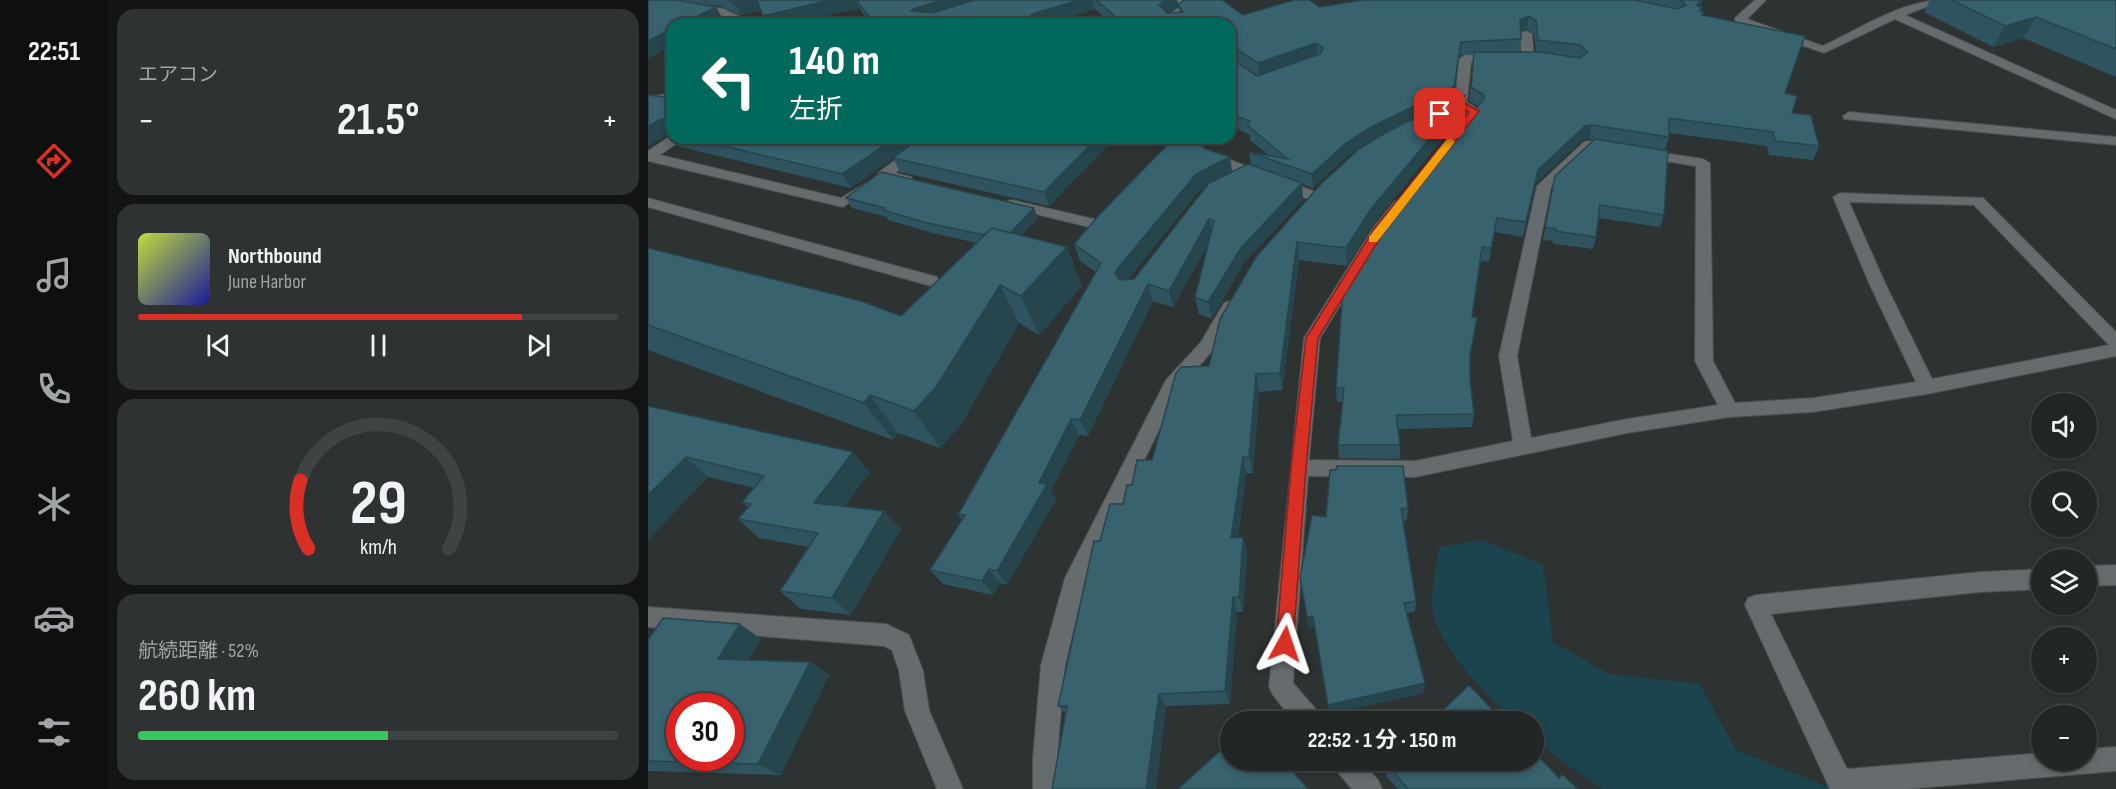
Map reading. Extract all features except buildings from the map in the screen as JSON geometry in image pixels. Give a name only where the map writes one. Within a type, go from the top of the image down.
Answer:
[{"type":"street","points":[[1170,18],[1187,6],[1181,0]]},
{"type":"street","points":[[1761,0],[1739,20],[1824,50],[1895,15],[1940,0]]},
{"type":"street","points":[[680,4],[720,11],[736,18]]},
{"type":"street","points":[[1895,15],[2116,115]]},
{"type":"street","points":[[1526,34],[1528,59]]},
{"type":"street","points":[[1461,104],[1465,59],[1549,61]]},
{"type":"street","points":[[648,101],[666,98]]},
{"type":"street","points":[[1440,114],[1461,104]]},
{"type":"street","points":[[1452,139],[1475,111],[1461,104]]},
{"type":"street","points":[[1849,116],[2116,141]]},
{"type":"street","points":[[648,157],[668,144]]},
{"type":"street","points":[[648,157],[843,203],[927,144]]},
{"type":"street","points":[[1154,169],[1177,144],[1195,148],[1215,160],[1316,197]]},
{"type":"street","points":[[1522,446],[1508,356],[1544,186],[1589,145],[1703,163],[1704,361],[1730,410]]},
{"type":"street","points":[[1232,182],[1249,173]]},
{"type":"street","points":[[884,175],[919,183]]},
{"type":"street","points":[[1302,212],[1331,183]]},
{"type":"street","points":[[1301,711],[1281,687],[1312,338],[1378,231],[1408,194]]},
{"type":"street","points":[[1927,387],[1877,283],[1840,197],[1978,201],[2116,342]]},
{"type":"street","points":[[998,201],[1101,225],[1124,201]]},
{"type":"street","points":[[648,202],[931,281]]},
{"type":"street","points":[[1046,789],[1045,758],[1053,665],[1076,578],[1172,385],[1207,346],[1240,289]]},
{"type":"street","points":[[1299,468],[1415,469],[1626,426],[1730,410],[1813,405],[1927,387],[2116,350]]},
{"type":"street","points":[[2097,576],[2116,575]]},
{"type":"street","points":[[2031,580],[1980,582],[1756,606],[1840,782],[2116,759]]},
{"type":"street","points":[[648,617],[886,635],[901,643],[911,671],[916,711],[950,789]]},
{"type":"street","points":[[1351,771],[1360,786]]},
{"type":"shaded area","points":[[1482,540],[1543,565],[1553,642],[1609,674],[1700,684],[1736,750],[1833,789],[1603,789],[1544,746],[1544,711],[1504,711],[1491,699],[1453,653],[1435,621],[1432,607],[1439,547]]},
{"type":"slow traffic","points":[[1373,239],[1450,141]]},
{"type":"route","points":[[1285,644],[1312,338],[1378,231],[1475,111],[1461,104],[1440,114]]}]
